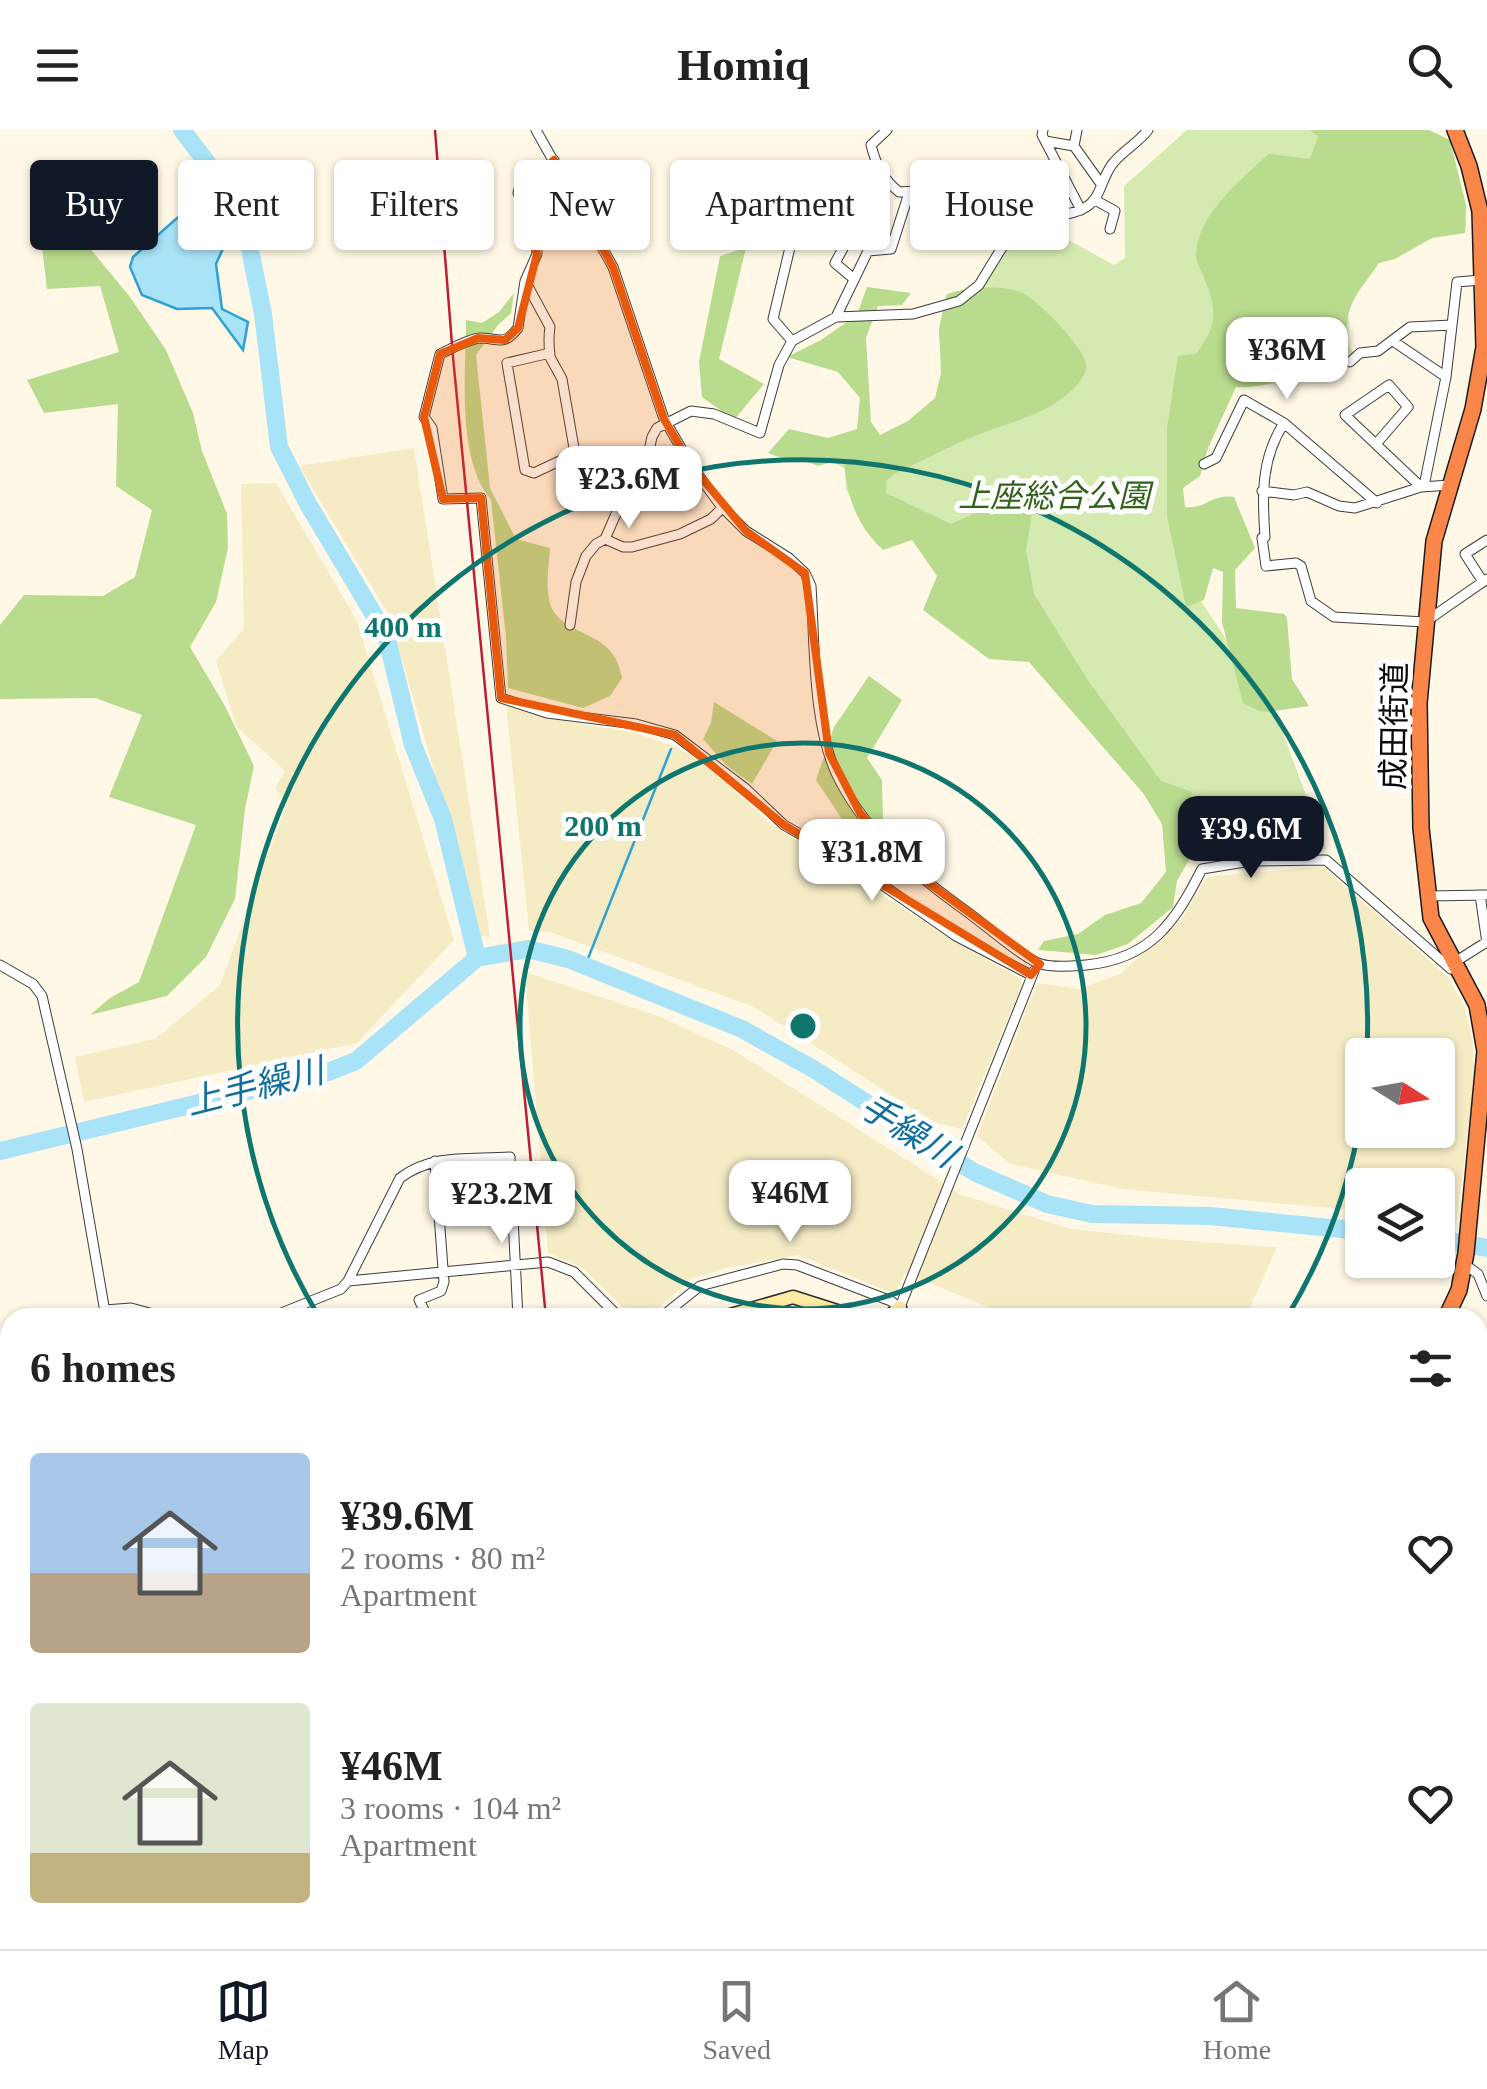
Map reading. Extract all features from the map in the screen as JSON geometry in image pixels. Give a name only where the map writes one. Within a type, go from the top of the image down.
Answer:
[{"type":"highway","name":"成田街道","points":[[1451,1308],[1465,1259],[1484,1072],[1484,1021],[1430,918],[1418,721],[1434,541],[1473,409],[1485,347],[1480,211],[1469,166],[1454,130]]},
{"type":"street","points":[[536,130],[554,160]]},
{"type":"street","points":[[836,316],[868,251],[890,249],[909,193],[899,192],[878,168],[872,144],[888,130]]},
{"type":"street","points":[[1074,146],[1077,130]]},
{"type":"street","points":[[1069,212],[1095,200],[1112,163],[1148,130]]},
{"type":"street","points":[[1044,135],[1074,146],[1101,184]]},
{"type":"street","points":[[1044,135],[1081,210]]},
{"type":"street","points":[[792,340],[773,319],[801,201],[811,199],[850,221],[852,232],[835,263],[854,279]]},
{"type":"street","points":[[1095,200],[1114,211],[1110,229]]},
{"type":"street","points":[[537,250],[524,282],[520,319],[513,335],[496,342],[478,338],[440,354],[424,417],[432,428],[443,499],[481,498],[501,698],[547,713],[636,724],[674,735],[745,788],[784,825],[851,863],[956,936],[1031,974]]},
{"type":"street","points":[[604,250],[613,266],[665,422],[691,464],[722,507],[746,531],[790,558],[805,573],[811,586],[828,752],[838,779],[860,813],[908,868],[1040,964],[1090,964],[1130,956],[1172,920],[1202,868],[1326,860],[1451,969],[1486,943],[1483,895],[1426,896]]},
{"type":"street","points":[[570,625],[576,582],[586,556],[605,539],[626,491],[646,468],[652,436],[665,422],[691,411],[714,414],[760,433],[772,385],[792,340],[836,316],[912,314],[960,301],[979,285],[999,250]]},
{"type":"street","points":[[1423,486],[1446,377],[1457,282],[1482,280]]},
{"type":"street","points":[[524,282],[550,327],[550,353],[562,379],[574,448],[570,456],[534,473],[525,470],[506,363],[550,353]]},
{"type":"street","points":[[1350,362],[1360,353],[1378,351],[1410,327],[1452,325]]},
{"type":"street","points":[[1393,341],[1446,377]]},
{"type":"street","points":[[1376,444],[1408,406],[1389,385],[1345,415],[1376,444],[1423,486]]},
{"type":"street","points":[[1204,464],[1216,458],[1244,400],[1284,422],[1377,502]]},
{"type":"street","points":[[1284,422],[1271,442],[1262,491],[1266,566],[1301,566],[1311,601],[1334,617],[1425,622],[1485,580],[1465,554],[1487,540]]},
{"type":"street","points":[[1262,491],[1294,495],[1307,492],[1354,508],[1423,486],[1450,485]]},
{"type":"street","points":[[605,539],[623,548],[680,534],[711,520],[722,507]]},
{"type":"street","points":[[676,1308],[700,1286],[783,1264],[797,1264],[900,1307],[1031,974],[1040,964]]},
{"type":"street","points":[[0,965],[33,984],[42,996],[77,1149],[105,1308]]},
{"type":"street","points":[[297,1308],[331,1296],[348,1281],[400,1178],[450,1157],[510,1157],[517,1308]]},
{"type":"street","points":[[421,1308],[419,1300],[441,1291],[435,1161]]},
{"type":"street","points":[[1465,1259],[1478,1274],[1487,1296]]},
{"type":"street","points":[[348,1281],[548,1262],[565,1266],[612,1308]]},
{"type":"street","points":[[755,1308],[793,1297],[828,1308]]},
{"type":"highlighted area","points":[[554,160],[613,267],[664,419],[691,465],[746,531],[805,573],[829,753],[860,813],[908,868],[1040,964],[1031,975],[784,825],[675,735],[501,698],[481,498],[443,499],[424,417],[440,354],[478,338],[505,340],[518,328],[537,254],[518,193]]},
{"type":"shaded area","points":[[414,448],[490,937],[481,936],[390,617],[299,466]]},
{"type":"shaded area","points":[[276,483],[357,621],[454,940],[357,1043],[84,1102],[75,1057],[155,1039],[220,985],[286,805],[275,788],[285,771],[236,726],[216,661],[244,628],[241,484]]},
{"type":"shaded area","points":[[506,704],[548,718],[636,733],[676,747],[698,759],[774,826],[1021,979],[962,1129],[935,1123],[754,1007],[550,932],[529,931]]},
{"type":"shaded area","points":[[1322,866],[1447,976],[1464,1006],[1473,1043],[1474,1082],[1457,1220],[1455,1168],[1345,1168],[1345,1209],[1122,1189],[1010,1164],[977,1136],[1037,983],[1079,989],[1120,974],[1182,919],[1206,877]]},
{"type":"shaded area","points":[[525,972],[658,1016],[733,1050],[962,1195],[1071,1229],[1277,1247],[1250,1308],[988,1308],[905,1273],[895,1294],[798,1255],[726,1268],[691,1279],[658,1308],[624,1308],[583,1268],[548,1253]]},
{"type":"green space","name":"上座総合公園","points":[[1187,130],[1339,130],[1465,213],[1466,226],[1396,241],[1318,306],[1349,319],[1348,345],[1360,361],[1327,377],[1293,357],[1203,358],[1176,500],[1189,583],[1280,725],[1326,849],[1200,860],[1041,635],[940,542],[870,525],[846,490],[845,469],[833,462],[962,410],[969,296],[1001,250],[1069,250],[1069,240],[1114,265],[1125,258],[1124,186]]},
{"type":"green space","points":[[1310,130],[1429,130],[1450,140],[1466,205],[1465,233],[1432,238],[1395,259],[1379,263],[1352,303],[1341,347],[1323,364],[1277,382],[1236,387],[1208,448],[1200,476],[1183,488],[1185,507],[1234,497],[1255,548],[1235,570],[1236,608],[1284,614],[1287,618],[1292,679],[1309,706],[1269,712],[1243,703],[1222,622],[1223,572],[1213,568],[1204,600],[1186,607],[1167,516],[1167,428],[1178,356],[1196,354],[1212,324],[1211,297],[1196,256],[1205,224],[1223,198],[1269,154],[1310,159],[1318,137]]},
{"type":"green space","points":[[42,250],[91,250],[166,350],[193,413],[202,451],[227,514],[228,548],[216,602],[190,647],[254,766],[235,899],[206,957],[167,996],[90,1015],[139,982],[196,825],[109,797],[142,715],[95,698],[0,699],[0,625],[24,595],[103,596],[135,577],[152,510],[116,486],[118,404],[44,413],[27,380],[119,352],[100,286],[47,289]]},
{"type":"green space","points":[[746,250],[719,359],[764,384],[734,420],[702,397],[699,362],[720,256]]},
{"type":"green space","points":[[867,287],[911,293],[902,305],[878,306],[866,338],[871,422],[880,435],[908,421],[935,398],[941,373],[939,329],[946,295],[983,288],[1021,292],[1069,335],[1086,366],[1072,391],[1031,416],[970,438],[894,474],[886,481],[886,493],[951,524],[998,503],[1034,503],[1026,550],[1034,594],[1087,679],[1161,781],[1192,792],[1189,810],[1214,839],[1249,834],[1273,836],[1306,851],[1211,853],[1190,858],[1177,881],[1173,907],[1128,944],[1096,955],[1038,950],[1044,941],[1078,934],[1105,915],[1141,903],[1166,872],[1162,824],[1143,793],[1029,662],[989,659],[923,610],[937,576],[912,540],[883,550],[866,530],[854,509],[844,459],[818,466],[768,453],[789,429],[828,438],[857,429],[860,398],[838,372],[787,357],[857,315]]},
{"type":"green space","points":[[514,293],[511,313],[476,355],[490,488],[516,539],[550,548],[548,590],[556,614],[599,641],[617,662],[622,678],[610,696],[583,708],[508,688],[491,500],[472,461],[465,414],[465,364],[466,320],[482,323],[499,312]]},
{"type":"green space","points":[[869,676],[902,700],[867,758],[882,780],[884,857],[844,822],[816,780],[834,727]]},
{"type":"green space","points":[[714,702],[777,741],[752,784],[727,766],[703,739],[711,723]]},
{"type":"water","points":[[178,217],[178,250],[222,250],[216,264],[222,309],[248,322],[243,350],[212,308],[177,309],[142,295],[130,267],[141,250],[158,250],[158,235]]},
{"type":"waterway","points":[[182,130],[234,198],[244,220],[263,314],[279,447],[386,635],[413,745],[443,819],[477,958]]},
{"type":"waterway","points":[[585,966],[671,749]]},
{"type":"waterway","name":"手繰川","points":[[477,958],[528,949],[568,959],[742,1029],[815,1070],[974,1172],[1047,1204],[1092,1214],[1210,1216],[1345,1229]]},
{"type":"waterway","name":"上手繰川","points":[[0,1151],[328,1072],[356,1061],[477,958]]},
{"type":"waterway","name":"手繰川","points":[[1455,1242],[1487,1248]]},
{"type":"railway","points":[[435,130],[453,357],[545,1308]]}]
